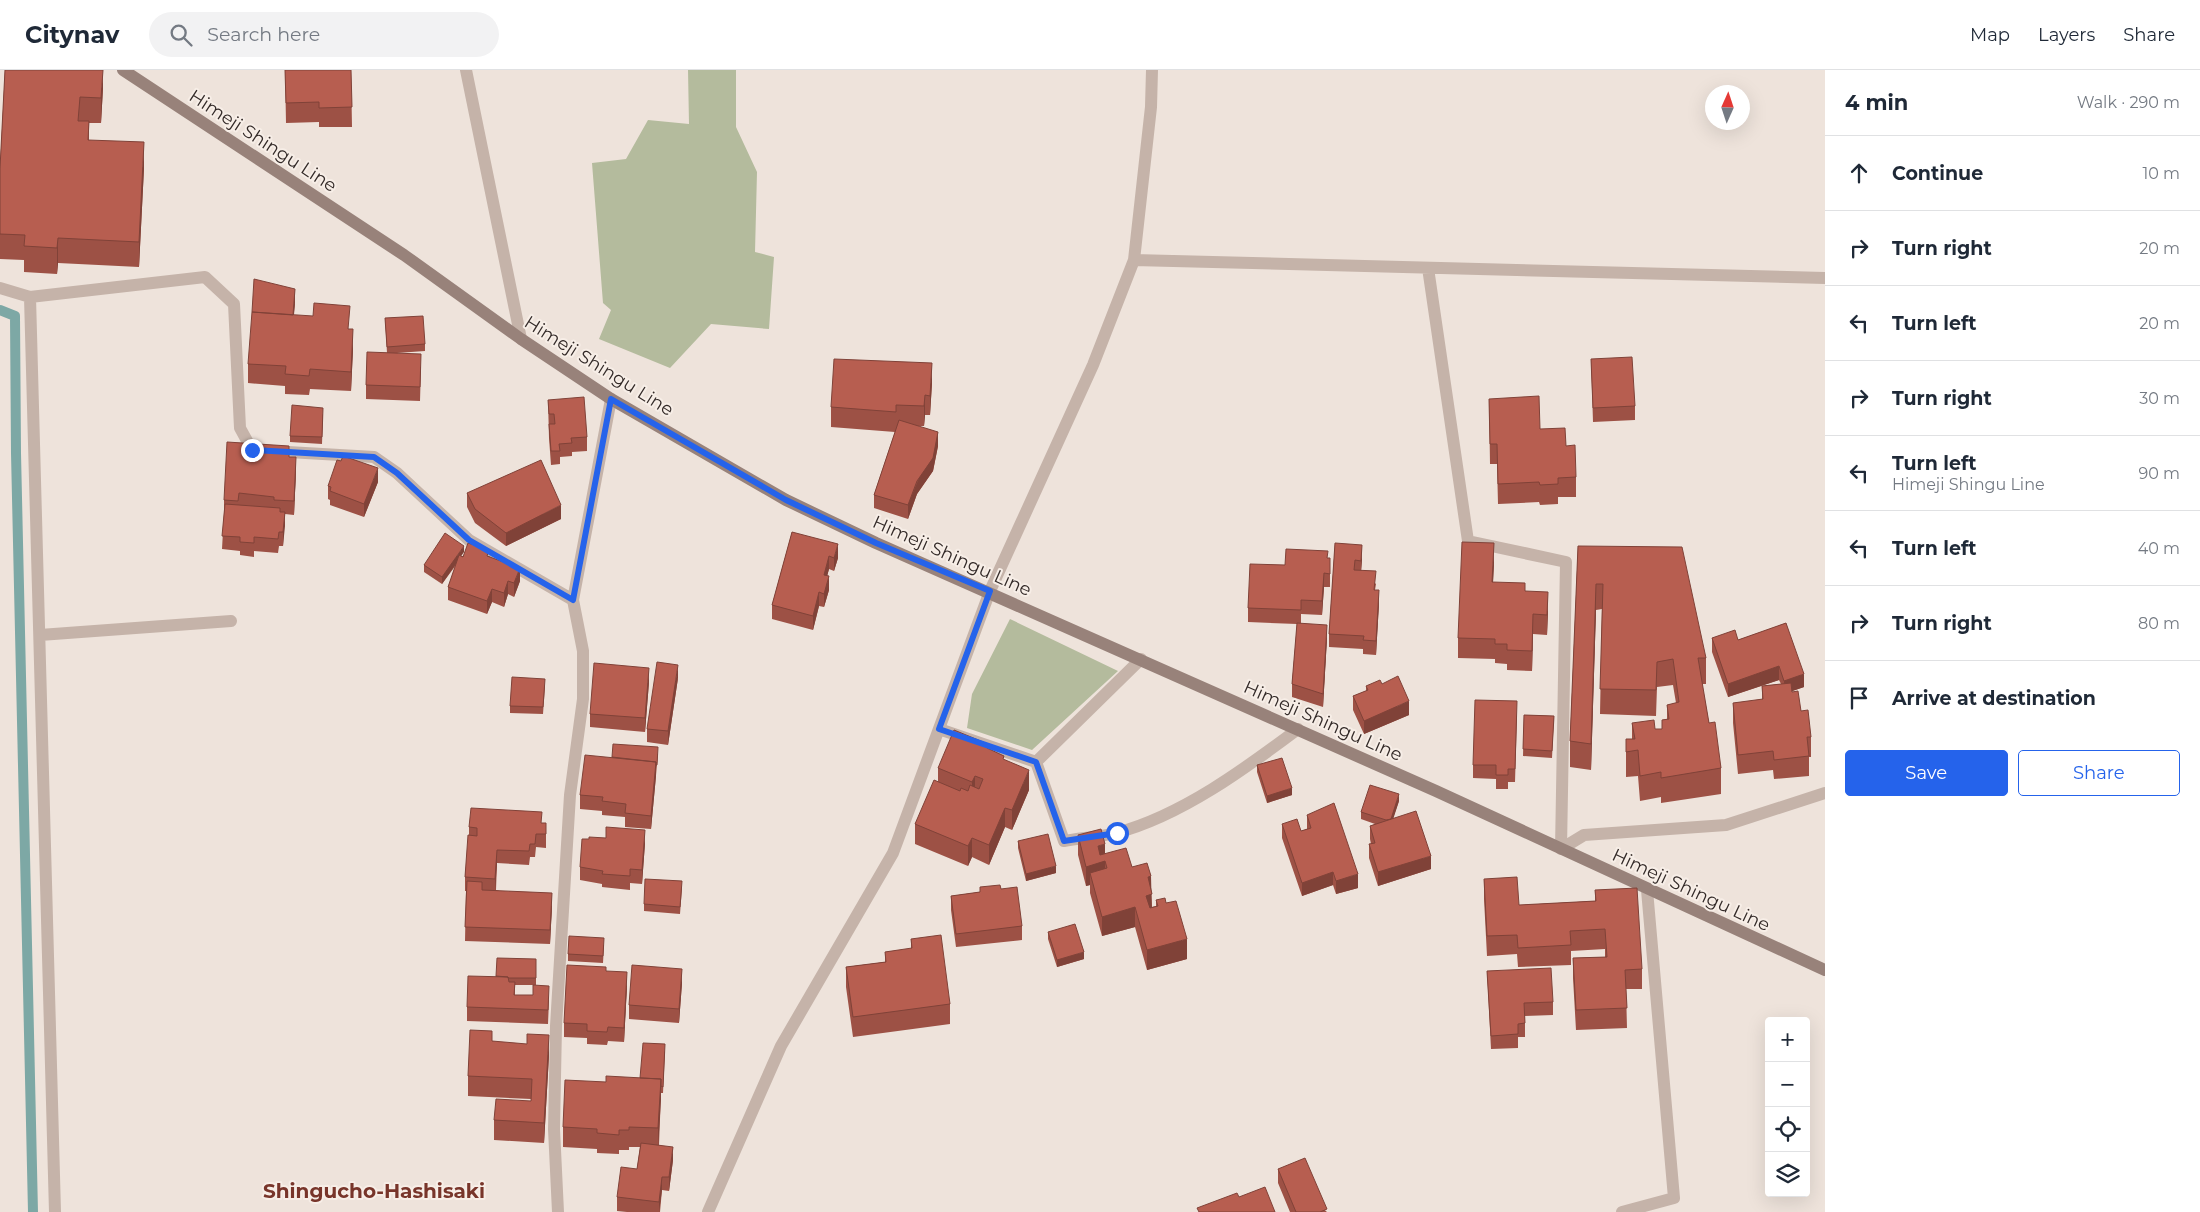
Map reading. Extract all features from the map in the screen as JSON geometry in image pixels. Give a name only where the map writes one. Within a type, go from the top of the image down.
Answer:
[{"type":"main road","name":"Himeji Shingu Line","points":[[123,70],[404,255],[521,339],[611,399],[786,500],[876,543],[990,591],[1298,729],[1825,970]]},
{"type":"street","points":[[466,70],[521,339]]},
{"type":"street","points":[[708,1212],[781,1046],[893,853],[990,591],[1093,365],[1134,260],[1151,107],[1152,70]]},
{"type":"street","points":[[1134,260],[1825,278]]},
{"type":"street","points":[[1428,268],[1468,541],[1566,562],[1561,848]]},
{"type":"street","points":[[0,288],[30,297],[205,277],[234,304],[240,428],[252,450],[374,457],[397,473],[469,540],[573,600]]},
{"type":"street","points":[[30,297],[54,1212]]},
{"type":"street","points":[[558,1212],[554,1129],[556,1026],[570,794],[584,699],[583,651],[573,600],[611,399]]},
{"type":"street","points":[[40,635],[231,621]]},
{"type":"street","points":[[1036,762],[1141,659]]},
{"type":"street","points":[[939,729],[1036,762]]},
{"type":"street","points":[[1036,762],[1064,841],[1117,833],[1164,814],[1236,775],[1298,729]]},
{"type":"street","points":[[1561,848],[1584,835],[1726,825],[1825,793]]},
{"type":"street","points":[[1622,1212],[1674,1198],[1647,890]]},
{"type":"green space","points":[[688,70],[736,70],[736,127],[757,172],[755,252],[774,257],[769,329],[711,324],[670,368],[599,339],[611,310],[603,303],[592,163],[626,159],[648,120],[689,124]]},
{"type":"green space","points":[[1010,619],[1118,671],[1032,750],[967,728],[972,694]]},
{"type":"building","points":[[5,70],[103,70],[101,98],[80,97],[78,121],[89,121],[88,140],[144,142],[139,242],[58,238],[57,248],[24,246],[25,235],[0,234],[0,168]]},
{"type":"building","points":[[285,70],[351,70],[352,107],[319,108],[319,102],[286,103]]},
{"type":"building","points":[[254,279],[295,289],[293,315],[252,312]]},
{"type":"building","points":[[314,303],[350,306],[348,329],[353,329],[351,372],[310,369],[309,376],[285,374],[286,366],[248,364],[252,312],[313,316]]},
{"type":"building","points":[[423,316],[425,344],[387,347],[385,318]]},
{"type":"building","points":[[367,352],[421,354],[420,387],[366,385]]},
{"type":"building","points":[[1632,357],[1635,406],[1593,408],[1591,359]]},
{"type":"building","points":[[834,359],[932,363],[930,396],[925,395],[924,406],[896,405],[896,412],[831,407]]},
{"type":"building","points":[[1539,396],[1540,429],[1565,428],[1566,446],[1575,445],[1576,477],[1558,478],[1558,484],[1540,485],[1539,482],[1498,484],[1497,444],[1490,444],[1489,399]]},
{"type":"building","points":[[584,397],[587,437],[571,438],[572,443],[559,444],[560,451],[551,451],[549,424],[555,424],[554,414],[549,414],[548,400]]},
{"type":"building","points":[[292,405],[323,408],[322,437],[290,436]]},
{"type":"building","points":[[899,420],[938,432],[933,458],[917,481],[908,505],[874,495]]},
{"type":"building","points":[[227,442],[289,446],[289,457],[296,457],[294,501],[274,500],[274,497],[239,493],[238,501],[224,500]]},
{"type":"building","points":[[343,456],[378,468],[364,504],[330,491],[331,487],[328,486],[337,460],[341,461]]},
{"type":"building","points":[[541,460],[561,505],[506,533],[475,509],[467,493]]},
{"type":"building","points":[[225,504],[280,508],[280,512],[285,512],[283,532],[279,532],[278,539],[254,537],[254,543],[240,542],[240,537],[222,536]]},
{"type":"building","points":[[792,532],[838,544],[834,558],[829,556],[824,575],[829,576],[824,594],[819,592],[813,616],[772,605]]},
{"type":"building","points":[[445,533],[464,546],[442,577],[424,565]]},
{"type":"building","points":[[1462,542],[1494,543],[1492,582],[1525,583],[1525,591],[1548,592],[1547,615],[1533,614],[1532,651],[1507,650],[1507,644],[1495,644],[1495,639],[1458,638]]},
{"type":"building","points":[[468,543],[489,550],[487,556],[520,568],[514,583],[508,581],[504,593],[492,589],[487,601],[448,587],[459,555],[463,557]]},
{"type":"building","points":[[1335,543],[1362,545],[1361,561],[1355,560],[1354,570],[1376,571],[1374,590],[1379,590],[1376,641],[1363,640],[1364,636],[1329,634]]},
{"type":"building","points":[[1578,546],[1682,547],[1706,658],[1698,658],[1709,723],[1715,722],[1721,768],[1661,778],[1661,772],[1640,776],[1638,750],[1626,752],[1626,739],[1635,739],[1632,723],[1654,720],[1655,729],[1662,729],[1662,720],[1669,719],[1667,705],[1679,702],[1673,659],[1657,662],[1656,690],[1600,689],[1603,584],[1596,584],[1591,744],[1570,741]]},
{"type":"building","points":[[1286,549],[1328,551],[1327,558],[1330,558],[1330,574],[1324,573],[1322,601],[1301,600],[1301,610],[1248,608],[1250,564],[1285,565]]},
{"type":"building","points":[[1297,623],[1327,625],[1323,694],[1292,684]]},
{"type":"building","points":[[1786,623],[1804,674],[1784,681],[1779,666],[1728,684],[1712,638],[1735,630],[1738,640]]},
{"type":"building","points":[[657,662],[678,665],[668,731],[647,729]]},
{"type":"building","points":[[594,663],[649,668],[645,718],[590,714]]},
{"type":"building","points":[[1398,676],[1409,701],[1364,721],[1353,696],[1368,690],[1366,686],[1380,680],[1382,684]]},
{"type":"building","points":[[512,677],[545,679],[543,707],[510,706]]},
{"type":"building","points":[[1791,683],[1792,692],[1798,691],[1801,711],[1808,710],[1811,737],[1807,737],[1809,756],[1774,760],[1773,751],[1738,755],[1733,703],[1763,699],[1762,686]]},
{"type":"building","points":[[1475,700],[1517,701],[1515,769],[1508,769],[1508,775],[1496,775],[1496,765],[1473,765]]},
{"type":"building","points":[[1524,715],[1554,716],[1552,751],[1523,749]]},
{"type":"building","points":[[954,730],[988,744],[987,748],[1004,756],[1003,759],[1029,770],[1012,810],[1005,808],[989,845],[972,838],[968,846],[915,824],[934,780],[960,791],[961,788],[968,791],[970,785],[979,789],[983,779],[975,776],[972,782],[938,768]]},
{"type":"building","points":[[613,744],[658,747],[657,765],[656,762],[612,757]]},
{"type":"building","points":[[585,755],[656,762],[651,816],[625,813],[626,804],[602,801],[603,797],[580,795]]},
{"type":"building","points":[[1282,758],[1292,788],[1267,796],[1257,765]]},
{"type":"building","points":[[1370,785],[1399,794],[1391,819],[1386,820],[1361,812]]},
{"type":"building","points":[[1334,803],[1358,874],[1336,881],[1333,872],[1302,883],[1282,824],[1297,819],[1301,831],[1311,828],[1307,815]]},
{"type":"building","points":[[471,808],[542,812],[541,823],[546,823],[546,834],[536,834],[535,844],[530,844],[529,851],[497,850],[495,879],[465,877],[468,835],[477,836],[477,828],[469,827]]},
{"type":"building","points":[[1416,811],[1431,856],[1378,872],[1369,844],[1375,843],[1370,826]]},
{"type":"building","points":[[606,827],[645,830],[642,870],[630,869],[630,876],[602,874],[603,871],[580,867],[582,839],[589,839],[589,837],[606,838]]},
{"type":"building","points":[[1101,829],[1105,844],[1098,846],[1100,855],[1126,848],[1132,867],[1147,863],[1151,876],[1148,877],[1152,894],[1146,896],[1150,908],[1158,906],[1156,900],[1165,898],[1166,903],[1176,901],[1187,939],[1147,950],[1135,907],[1102,917],[1090,873],[1107,868],[1105,861],[1086,867],[1078,835]]},
{"type":"building","points":[[1048,834],[1056,866],[1026,874],[1018,841]]},
{"type":"building","points":[[1517,877],[1519,905],[1596,901],[1595,890],[1637,888],[1642,969],[1625,970],[1627,1008],[1576,1010],[1573,958],[1607,957],[1605,929],[1570,931],[1571,945],[1518,948],[1517,935],[1487,936],[1484,879]]},
{"type":"building","points":[[645,879],[682,881],[680,907],[644,904]]},
{"type":"building","points":[[467,881],[482,882],[482,890],[552,893],[550,930],[465,927]]},
{"type":"building","points":[[1000,885],[1001,889],[1017,887],[1022,926],[956,934],[951,896],[980,892],[980,887]]},
{"type":"building","points":[[1075,924],[1084,952],[1057,960],[1048,932]]},
{"type":"building","points":[[941,935],[950,1004],[853,1017],[846,967],[886,962],[885,952],[912,948],[911,939]]},
{"type":"building","points":[[569,936],[604,938],[603,956],[568,954]]},
{"type":"building","points":[[497,958],[536,959],[536,978],[496,976]]},
{"type":"building","points":[[567,965],[606,967],[606,971],[627,972],[624,1028],[608,1027],[607,1032],[587,1031],[587,1024],[564,1023]]},
{"type":"building","points":[[632,965],[682,969],[679,1009],[629,1005]]},
{"type":"building","points":[[1551,968],[1553,1002],[1524,1003],[1525,1023],[1518,1024],[1518,1034],[1491,1036],[1487,971]]},
{"type":"building","points":[[468,976],[508,977],[509,982],[515,982],[514,995],[533,995],[533,985],[549,986],[548,1010],[467,1007]]},
{"type":"building","points":[[470,1030],[492,1031],[492,1041],[527,1044],[527,1034],[549,1035],[544,1123],[494,1120],[496,1099],[531,1101],[532,1079],[468,1076]]},
{"type":"building","points":[[643,1043],[665,1044],[663,1087],[661,1086],[661,1079],[640,1078]]},
{"type":"building","points":[[606,1076],[661,1079],[658,1128],[629,1127],[629,1130],[619,1130],[619,1135],[597,1133],[597,1129],[563,1127],[565,1080],[606,1082]]},
{"type":"building","points":[[641,1143],[673,1147],[669,1177],[662,1177],[659,1202],[617,1197],[621,1167],[637,1169]]},
{"type":"building","points":[[1305,1158],[1327,1209],[1320,1212],[1296,1212],[1278,1169]]},
{"type":"building","points":[[1265,1187],[1275,1212],[1199,1212],[1197,1208],[1237,1193],[1239,1197]]},
{"type":"waterway","points":[[0,310],[15,316],[16,453],[33,1212]]},
{"type":"district","name":"Shingucho-Hashisaki","points":[[374,1191]]},
{"type":"route","points":[[252,450],[374,457],[397,473],[469,540],[573,600],[611,399],[786,500],[876,543],[990,591],[939,729],[1036,762],[1064,841],[1117,833]]}]
